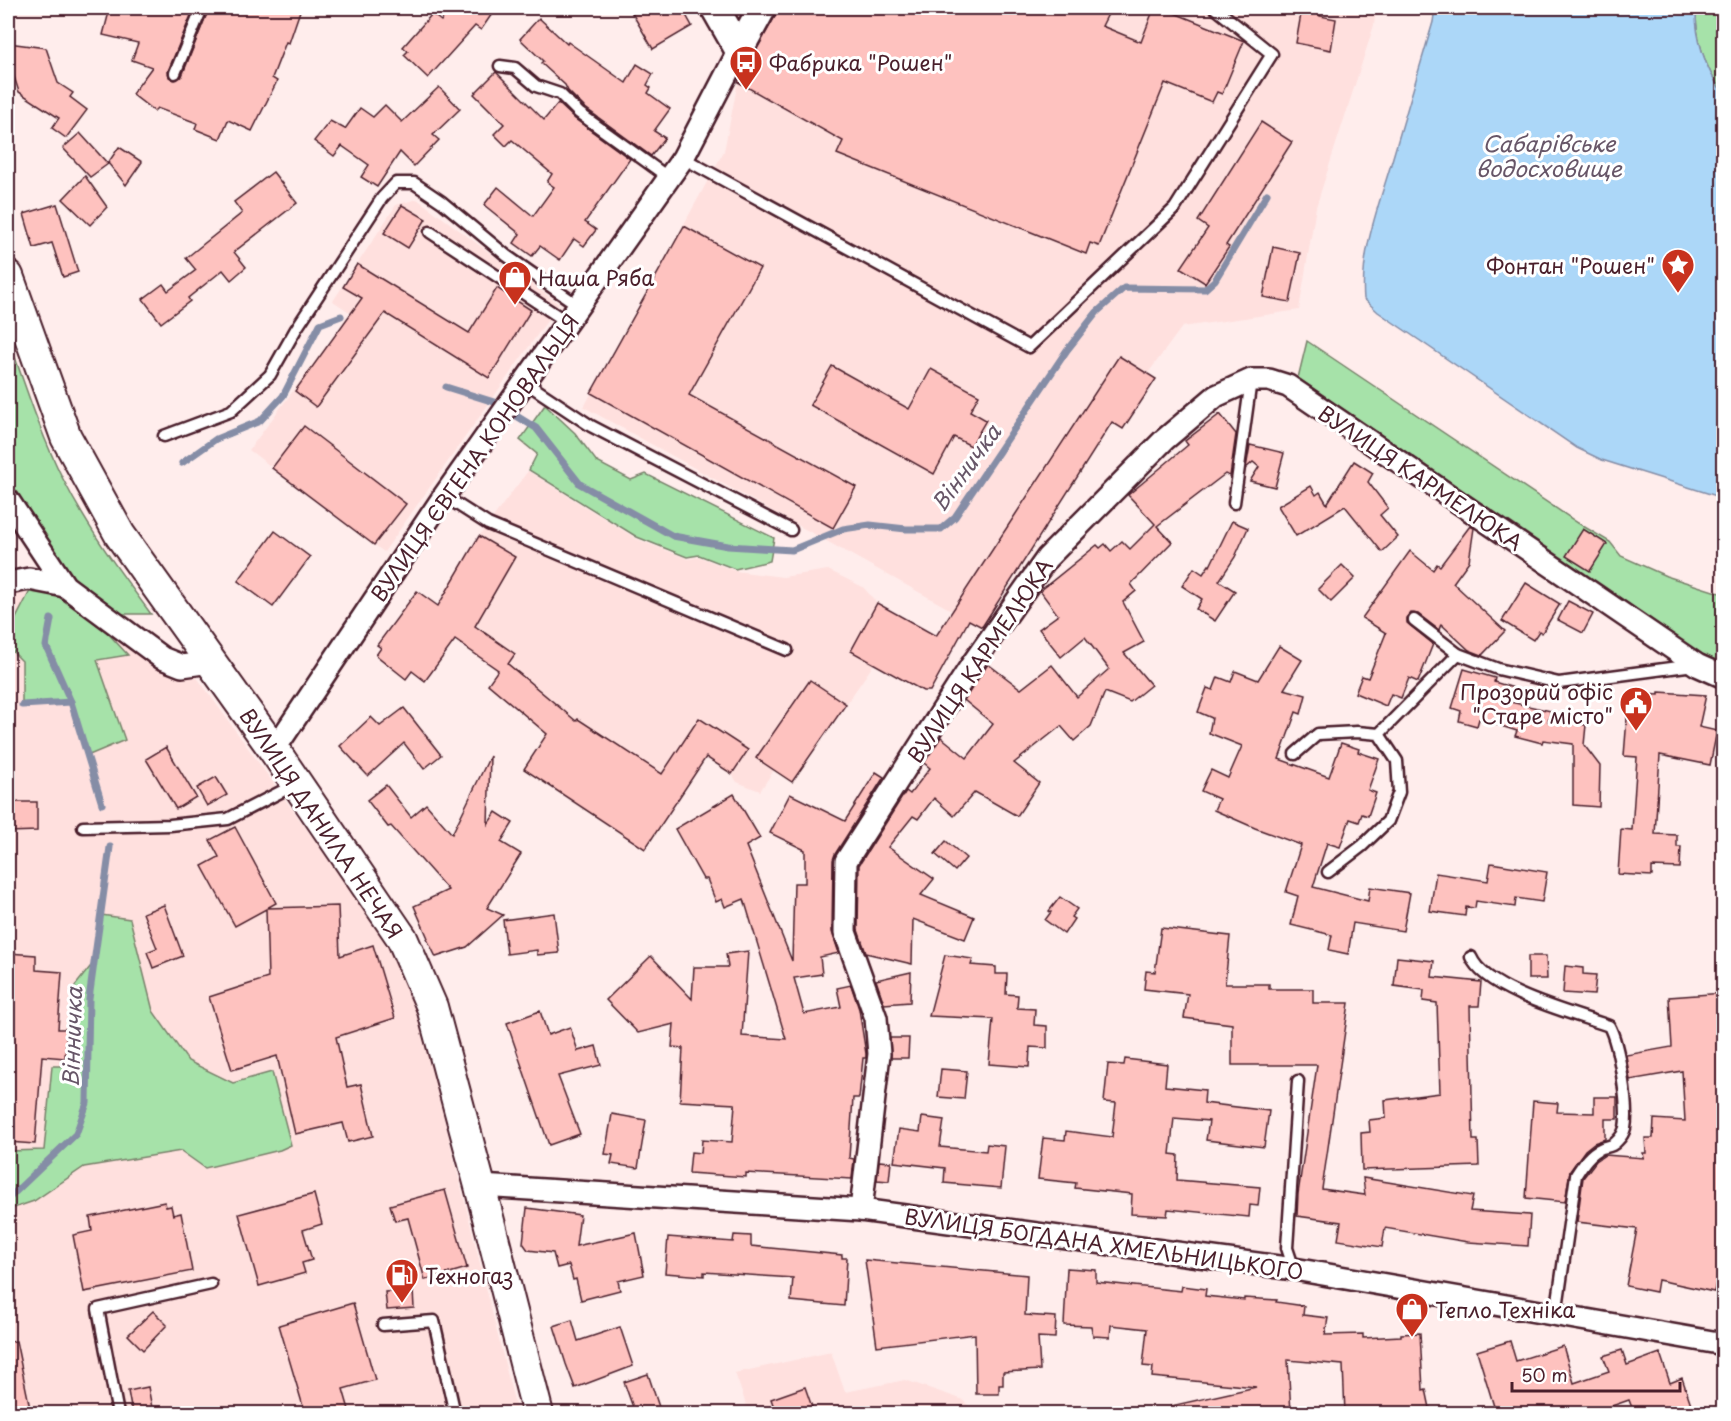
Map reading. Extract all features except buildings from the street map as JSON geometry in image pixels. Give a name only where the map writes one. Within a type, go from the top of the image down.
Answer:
[{"type":"main road","name":"ВУЛИЦЯ ДАНИЛА НЕЧАЯ","points":[[8,276],[66,437],[120,535],[274,750],[402,938],[432,1007],[538,1413]]},
{"type":"street","points":[[716,8],[739,50]]},
{"type":"street","name":"ВУЛИЦЯ ЄВГЕНА КОНОВАЛЬЦЯ","points":[[274,750],[444,496],[683,158],[762,8]]},
{"type":"street","name":"ВУЛИЦЯ КАРМЕЛЮКА","points":[[861,1210],[879,1054],[876,1018],[845,932],[846,861],[973,663],[1047,558],[1173,433],[1216,396],[1251,380],[1269,380],[1288,386],[1697,665],[1724,677]]},
{"type":"street","points":[[8,500],[65,586],[162,658],[182,666],[210,662]]},
{"type":"street","points":[[8,583],[28,579],[65,586]]},
{"type":"street","name":"ВУЛИЦЯ БОГДАНА ХМЕЛЬНИЦЬКОГО","points":[[480,1186],[861,1210],[1294,1269],[1724,1344]]},
{"type":"lane","points":[[175,73],[202,8]]},
{"type":"lane","points":[[683,158],[1029,347],[1175,208],[1272,54],[1215,8]]},
{"type":"lane","points":[[500,66],[515,68],[536,86],[560,94],[579,113],[669,178]]},
{"type":"lane","points":[[164,436],[231,411],[270,375],[296,329],[382,198],[396,183],[414,183],[442,202],[573,314]]},
{"type":"lane","points":[[430,232],[573,314]]},
{"type":"lane","points":[[1234,502],[1251,380]]},
{"type":"lane","points":[[525,382],[591,426],[791,530]]},
{"type":"lane","points":[[444,496],[488,524],[787,650]]},
{"type":"lane","points":[[1414,620],[1458,654],[1498,669],[1559,682],[1697,665]]},
{"type":"lane","points":[[1379,734],[1458,654]]},
{"type":"lane","points":[[1295,754],[1318,734],[1357,732],[1379,734]]},
{"type":"lane","points":[[1328,872],[1362,846],[1388,821],[1400,792],[1397,761],[1379,734]]},
{"type":"lane","points":[[82,827],[170,825],[228,819],[297,784]]},
{"type":"lane","points":[[1470,957],[1486,976],[1506,989],[1609,1026],[1615,1036],[1624,1097],[1625,1127],[1621,1137],[1614,1145],[1600,1149],[1584,1161],[1576,1175],[1556,1315]]},
{"type":"lane","points":[[1294,1269],[1287,1248],[1298,1081]]},
{"type":"lane","points":[[118,1413],[98,1309],[211,1284]]},
{"type":"lane","points":[[383,1324],[434,1321],[456,1413]]},
{"type":"shaded area","points":[[780,8],[1376,8],[1374,25],[1316,207],[1299,310],[1182,327],[1112,422],[982,627],[584,407],[724,151],[738,82]]},
{"type":"shaded area","points":[[417,199],[559,304],[384,552],[249,450],[351,313],[333,301],[396,205]]},
{"type":"shaded area","points":[[528,471],[637,539],[688,559],[700,557],[735,571],[783,577],[828,570],[863,587],[877,603],[851,651],[874,664],[792,782],[774,770],[760,791],[737,782],[732,774],[706,757],[645,849],[524,769],[545,737],[545,732],[488,684],[497,670],[475,654],[489,636],[443,594],[479,536]]},
{"type":"shaded area","points":[[8,583],[65,586],[188,665],[376,925],[395,955],[408,986],[424,1037],[517,1413],[8,1414]]},
{"type":"shaded area","points":[[831,1352],[845,1392],[905,1380],[961,1399],[977,1413],[749,1413],[735,1373]]},
{"type":"green space","points":[[1696,8],[1723,8],[1723,93],[1711,74],[1702,52],[1697,30]]},
{"type":"green space","points":[[8,337],[40,427],[72,497],[115,565],[151,614],[117,614],[76,581],[65,586],[8,500]]},
{"type":"green space","points":[[1307,341],[1578,523],[1610,542],[1621,556],[1666,576],[1723,594],[1723,667],[1708,659],[1298,378]]},
{"type":"green space","points":[[545,405],[575,433],[597,462],[631,480],[646,474],[774,538],[770,561],[735,569],[699,555],[687,557],[637,537],[529,470],[537,454],[520,440]]},
{"type":"green space","points":[[31,589],[48,592],[75,604],[96,621],[128,655],[97,660],[125,740],[87,756],[71,702],[22,705],[22,661],[8,647],[8,634]]},
{"type":"green space","points":[[101,915],[130,919],[153,1011],[188,1061],[233,1083],[272,1072],[291,1145],[280,1150],[205,1168],[181,1151],[84,1167],[34,1201],[8,1210],[8,1151],[44,1150],[52,1066],[73,1066],[75,986],[94,962]]},
{"type":"water","name":"Сабарівське водосховище","points":[[1435,8],[1696,8],[1697,30],[1702,52],[1711,74],[1723,93],[1723,498],[1602,460],[1577,448],[1378,312],[1364,299],[1363,282],[1371,231],[1433,22]]},
{"type":"waterway","name":"Вінничка","points":[[446,387],[494,402],[536,428],[580,484],[673,536],[728,546],[792,550],[843,529],[870,525],[906,529],[941,529],[955,517],[1067,350],[1097,312],[1124,288],[1205,289],[1215,280],[1267,194]]},
{"type":"waterway","name":"Вінничка","points":[[182,463],[216,439],[260,421],[283,396],[320,324],[341,316]]},
{"type":"waterway","name":"Вінничка","points":[[51,619],[46,646],[71,702],[102,804]]},
{"type":"waterway","points":[[22,705],[71,702]]},
{"type":"waterway","name":"Вінничка","points":[[8,1199],[76,1134],[87,1103],[89,999],[110,847]]},
{"type":"place","name":"Фабрика \"Рошен\"","points":[[746,91]]},
{"type":"place","name":"Фонтан \"Рошен\"","points":[[1678,294]]},
{"type":"place","name":"Наша Ряба","points":[[515,306]]},
{"type":"place","name":"Прозорий офіс \"Старе місто\"","points":[[1636,732]]},
{"type":"place","name":"Техногаз","points":[[402,1304]]},
{"type":"place","name":"Тепло Техніка","points":[[1412,1338]]}]
